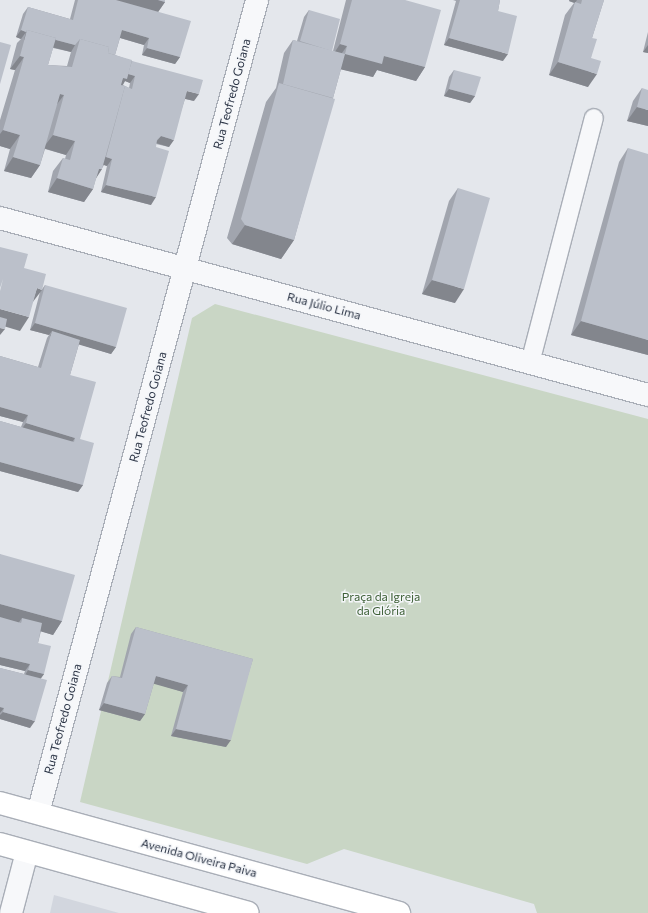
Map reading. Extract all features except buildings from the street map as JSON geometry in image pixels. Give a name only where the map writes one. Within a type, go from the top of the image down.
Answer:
[{"type":"main road","name":"Avenida Oliveira Paiva","points":[[0,803],[399,913]]},
{"type":"main road","points":[[0,844],[248,913]]},
{"type":"street","name":"Rua Teofredo Goiana","points":[[38,813],[257,0]]},
{"type":"street","name":"Rua Júlio Lima","points":[[0,218],[648,395]]},
{"type":"street","points":[[11,913],[27,852]]},
{"type":"lane","points":[[530,363],[594,118]]},
{"type":"shaded area","points":[[54,895],[119,913],[50,913]]},
{"type":"green space","name":"Praça da Igreja da Glória","points":[[215,304],[648,419],[648,913],[537,913],[534,904],[344,849],[307,864],[80,802],[192,318]]}]
